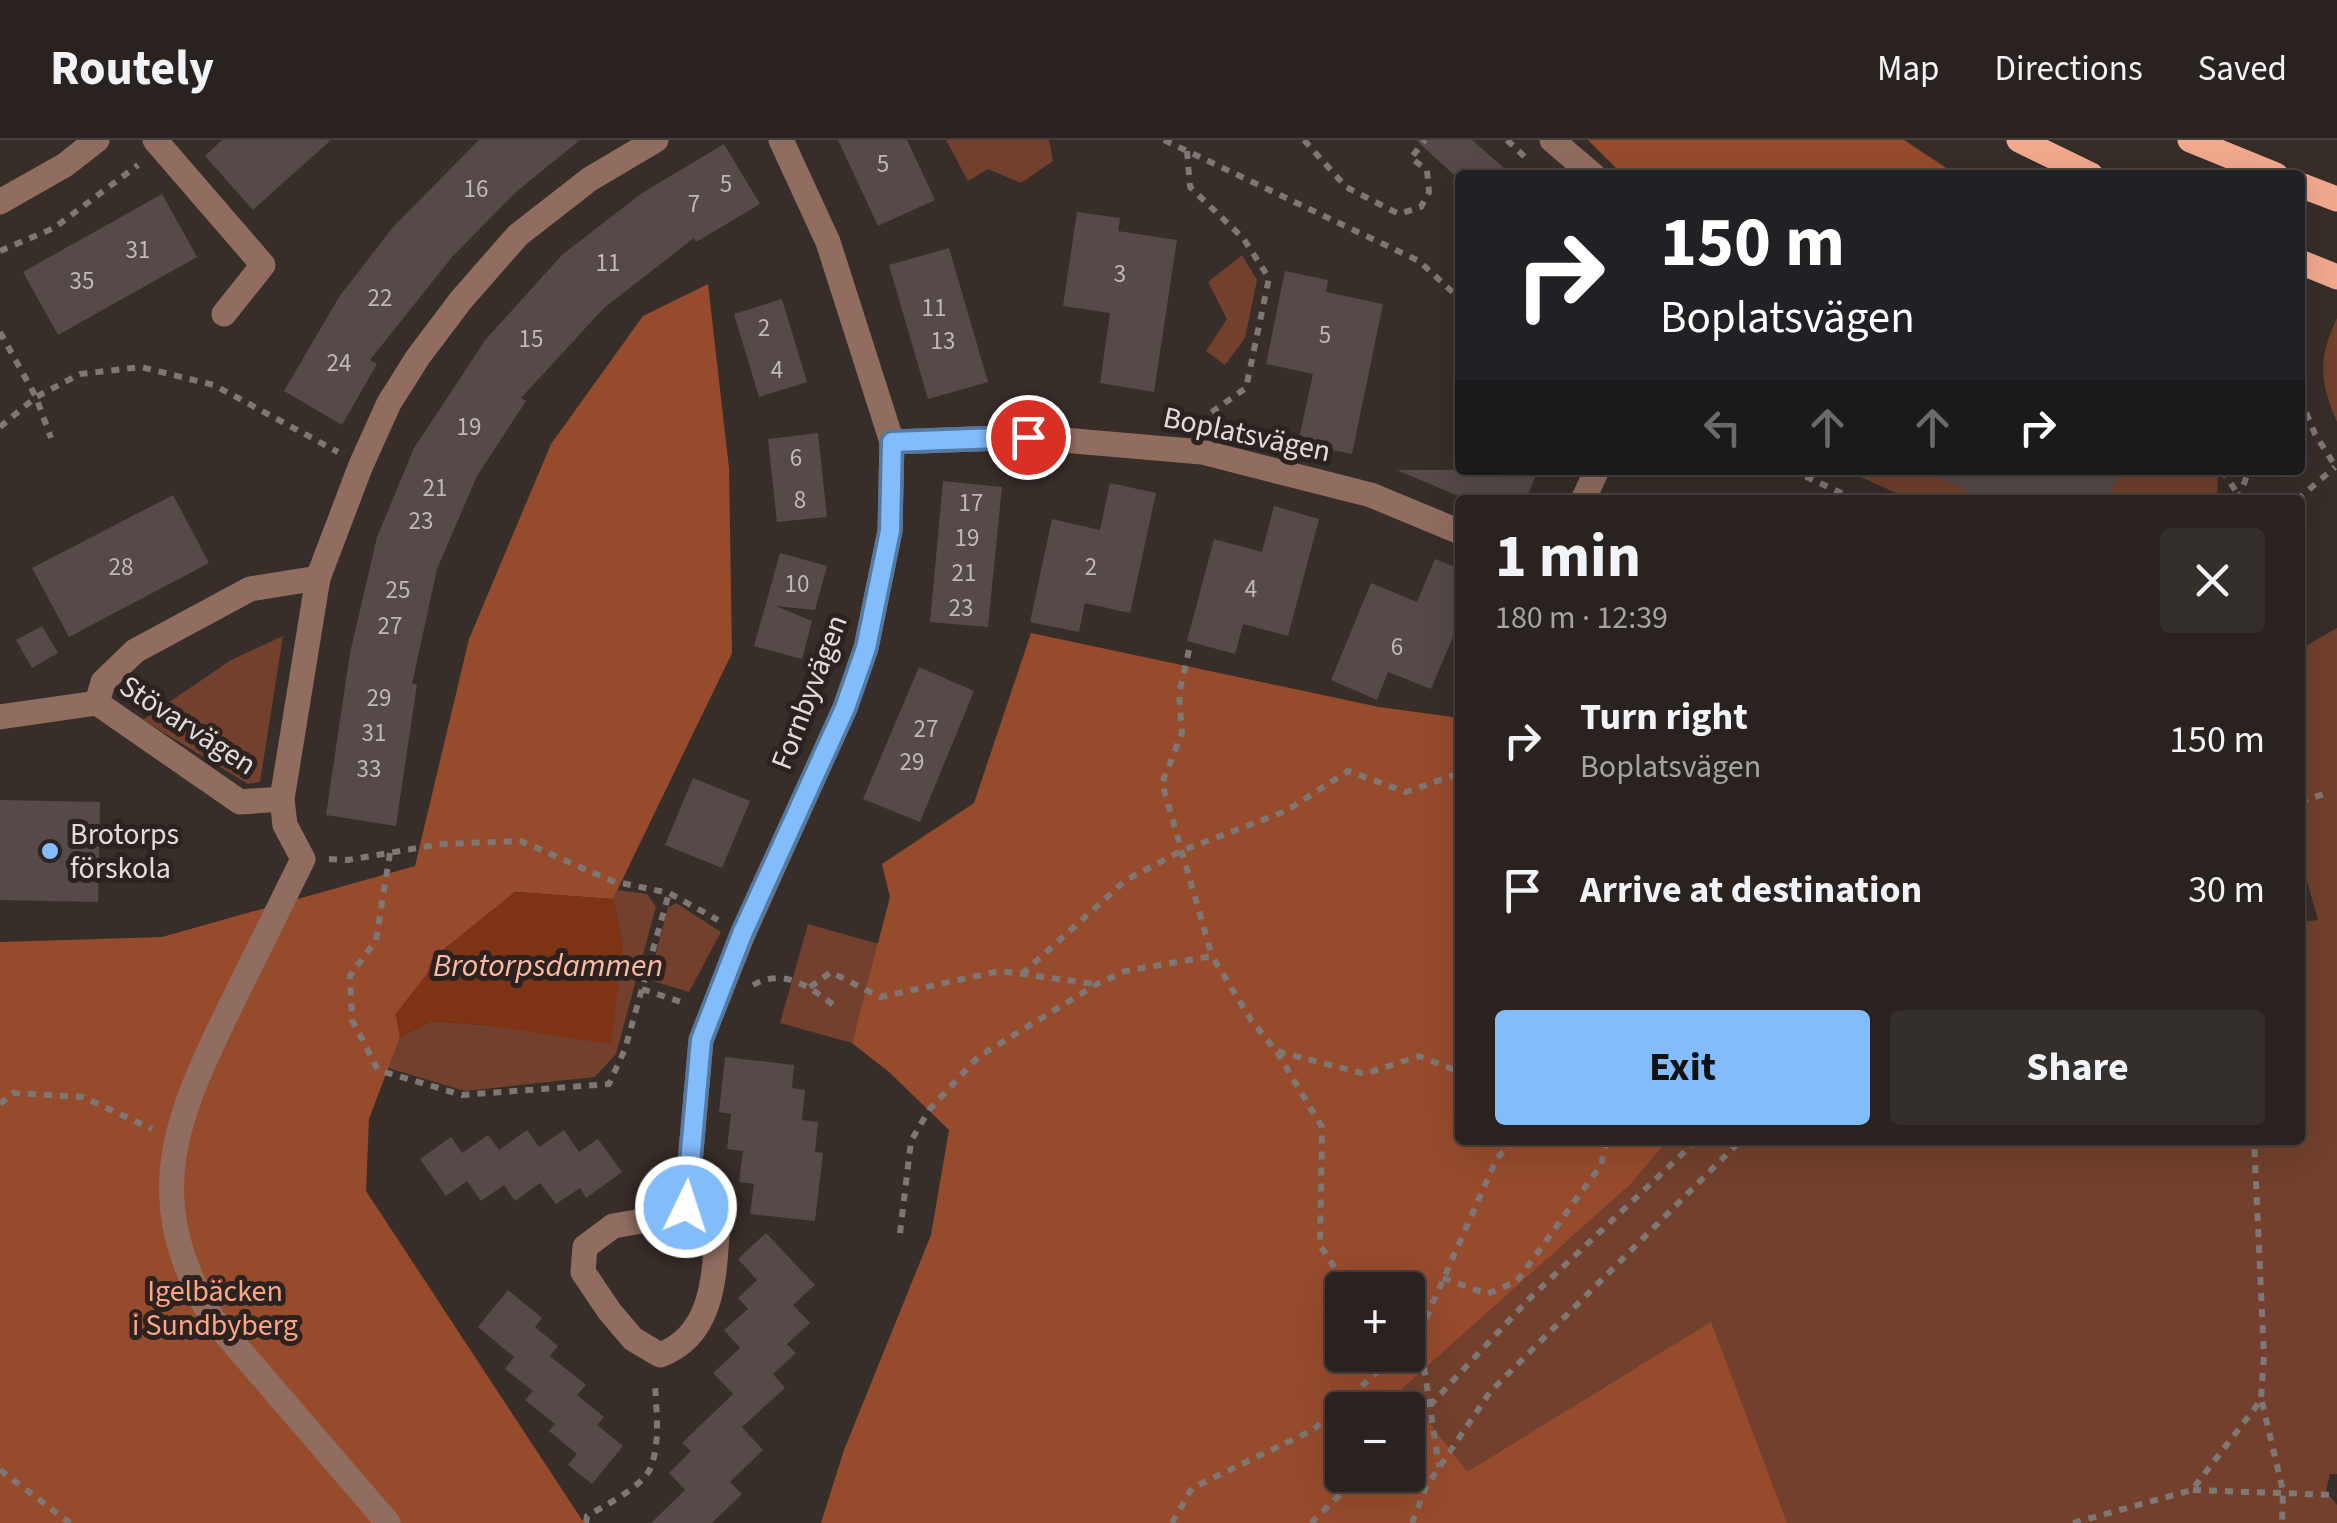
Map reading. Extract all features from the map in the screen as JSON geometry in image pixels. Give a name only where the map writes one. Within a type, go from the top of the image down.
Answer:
[{"type":"main road","points":[[2019,140],[2081,170]]},
{"type":"main road","points":[[2190,140],[2264,170]]},
{"type":"main road","points":[[2305,187],[2337,199]]},
{"type":"main road","points":[[2305,264],[2337,277]]},
{"type":"street","points":[[0,202],[66,166],[97,140]]},
{"type":"street","points":[[388,1523],[212,1318],[194,1287],[179,1249],[171,1208],[176,1140],[196,1075],[303,858],[284,824],[282,799],[318,578],[389,404],[460,300],[518,234],[590,179],[656,140]]},
{"type":"street","name":"Fornbyvägen","points":[[686,1207],[701,1040],[742,934],[845,708],[866,648],[890,531],[892,442],[828,242],[781,140]]},
{"type":"street","points":[[1552,140],[1587,170]]},
{"type":"street","points":[[158,144],[263,265],[224,314]]},
{"type":"street","name":"Boplatsvägen","points":[[892,442],[1028,437],[1202,452],[1370,495],[1455,530]]},
{"type":"street","points":[[97,703],[103,682],[135,651],[250,590],[318,578]]},
{"type":"street","name":"Stövarvägen","points":[[0,717],[97,703],[240,802],[282,799]]},
{"type":"street","points":[[686,1207],[716,1235],[714,1282],[700,1322],[690,1337],[676,1349],[660,1355],[633,1339],[610,1312],[584,1272],[585,1247],[614,1226],[654,1219],[686,1207]]},
{"type":"path","points":[[1164,140],[1419,261],[1455,293]]},
{"type":"path","points":[[1304,140],[1346,187],[1399,214],[1421,208],[1429,192],[1427,170],[1411,158],[1425,140]]},
{"type":"path","points":[[0,252],[54,228],[158,144]]},
{"type":"path","points":[[1163,447],[1246,388],[1268,278],[1243,238],[1190,187],[1187,151]]},
{"type":"path","points":[[0,332],[36,396],[51,438]]},
{"type":"path","points":[[0,427],[36,396],[80,374],[141,367],[214,386],[361,465]]},
{"type":"path","points":[[2303,495],[2336,468],[2305,410]]},
{"type":"path","points":[[1802,475],[1846,495]]},
{"type":"path","points":[[1189,650],[1179,694],[1182,733],[1162,782],[1212,956],[1322,1126],[1320,1245],[1337,1272]]},
{"type":"path","points":[[1022,974],[1126,880],[1181,851],[1286,811],[1348,771],[1406,792],[1455,775]]},
{"type":"path","points":[[2305,800],[2324,794]]},
{"type":"path","points":[[303,858],[348,860],[441,844],[522,841],[612,882],[669,893],[742,934]]},
{"type":"path","points":[[390,853],[376,940],[350,976],[352,1020],[378,1070],[462,1095],[609,1084],[625,1049],[669,893]]},
{"type":"path","points":[[900,1232],[911,1141],[929,1110],[978,1057],[1096,984],[1125,971],[1212,956]]},
{"type":"path","points":[[810,987],[831,972],[880,997],[1000,971],[1096,984]]},
{"type":"path","points":[[765,978],[793,979],[836,1007]]},
{"type":"path","points":[[642,989],[712,1013]]},
{"type":"path","points":[[1276,1051],[1365,1074],[1418,1056],[1455,1070]]},
{"type":"path","points":[[0,1104],[13,1093],[83,1097],[176,1140]]},
{"type":"path","points":[[1425,1320],[1497,1158],[1509,1145]]},
{"type":"path","points":[[1443,1278],[1487,1294],[1518,1280],[1600,1164],[1606,1145]]},
{"type":"path","points":[[1425,1411],[1530,1298],[1692,1145]]},
{"type":"path","points":[[1412,1523],[1426,1487],[1490,1392],[1736,1145]]},
{"type":"path","points":[[2254,1145],[2264,1355],[2261,1400],[2283,1491],[2282,1523]]},
{"type":"path","points":[[586,1523],[587,1516],[619,1498],[650,1471],[657,1430],[654,1371],[660,1355]]},
{"type":"path","points":[[1172,1523],[1192,1488],[1313,1430],[1377,1372]]},
{"type":"path","points":[[1425,1372],[1439,1468]]},
{"type":"path","points":[[2192,1490],[2261,1400]]},
{"type":"path","points":[[0,1470],[70,1523]]},
{"type":"path","points":[[2073,1523],[2192,1490],[2337,1495]]},
{"type":"path","points":[[1312,1523],[1343,1492]]},
{"type":"shaded area","points":[[946,140],[1049,140],[1053,161],[1021,183],[988,169],[968,181]]},
{"type":"shaded area","points":[[1242,255],[1257,280],[1245,338],[1225,365],[1206,351],[1227,319],[1208,282]]},
{"type":"shaded area","points":[[2337,318],[2337,422],[2323,370],[2326,345]]},
{"type":"shaded area","points":[[1856,475],[2217,475],[2218,491],[2214,495],[1901,495]]},
{"type":"shaded area","points":[[2337,628],[2337,1474],[2330,1474],[2326,1491],[2337,1505],[2337,1523],[1295,1523],[1368,1492],[1425,1492],[1425,1392],[1406,1392],[1403,1388],[1631,1184],[1664,1145],[2305,1145],[2305,921],[2318,920],[2305,874],[2305,646]]},
{"type":"shaded area","points":[[283,636],[260,782],[248,784],[143,720],[231,660]]},
{"type":"shaded area","points":[[618,890],[647,894],[656,907],[616,1054],[595,1077],[465,1091],[388,1068],[400,1037],[431,1021],[484,1025],[623,947],[613,899]]},
{"type":"shaded area","points":[[676,903],[721,932],[689,992],[653,981],[650,975],[668,908]]},
{"type":"shaded area","points":[[808,924],[879,944],[852,1043],[780,1023]]},
{"type":"green space","points":[[1588,140],[1904,140],[1949,170],[1618,170]]},
{"type":"green space","name":"Igelbäcken i Sundbyberg","points":[[708,284],[729,468],[732,653],[613,899],[515,892],[432,959],[427,974],[396,1014],[400,1037],[369,1119],[366,1191],[584,1523],[0,1523],[0,942],[162,937],[415,866],[469,639],[551,444],[643,316]]},
{"type":"green space","points":[[1031,633],[1379,707],[1455,717],[1455,1145],[1664,1145],[1631,1184],[1425,1368],[1425,1272],[1325,1272],[1325,1372],[1421,1372],[1403,1388],[1406,1392],[1325,1392],[1325,1492],[1425,1492],[1425,1417],[1467,1472],[1711,1322],[1787,1523],[821,1523],[844,1450],[931,1235],[949,1130],[889,1072],[852,1043],[890,897],[882,864],[974,803]]},
{"type":"water","name":"Brotorpsdammen","points":[[515,892],[613,899],[623,947],[611,1044],[431,1021],[400,1037],[396,1014],[427,974],[432,959]]},
{"type":"building","points":[[222,140],[331,140],[253,210],[205,156]]},
{"type":"building","points":[[479,140],[580,140],[516,192],[452,257],[370,360],[377,364],[342,425],[284,391],[339,297],[393,227]]},
{"type":"building","points":[[838,140],[907,140],[935,200],[878,226]]},
{"type":"building","points":[[1416,140],[1472,140],[1506,170],[1455,170],[1454,175]]},
{"type":"building","points":[[724,144],[760,204],[696,242],[694,238],[604,308],[521,398],[526,401],[477,476],[437,569],[412,684],[417,684],[396,826],[326,815],[350,653],[377,537],[414,448],[486,339],[563,254],[642,193]]},
{"type":"building","points":[[162,194],[197,257],[58,335],[23,272]]},
{"type":"building","points":[[1077,212],[1120,218],[1118,231],[1177,240],[1154,392],[1100,383],[1110,313],[1063,306]]},
{"type":"building","points":[[949,248],[988,382],[928,399],[889,265]]},
{"type":"building","points":[[1285,271],[1328,280],[1326,292],[1383,304],[1352,454],[1298,443],[1313,374],[1266,364]]},
{"type":"building","points":[[782,299],[807,382],[759,397],[734,314]]},
{"type":"building","points":[[818,433],[827,517],[777,522],[768,439]]},
{"type":"building","points":[[1397,470],[1536,475],[1528,495],[1456,495]]},
{"type":"building","points":[[1933,475],[2118,475],[2109,495],[1976,495]]},
{"type":"building","points":[[943,481],[1002,487],[988,627],[930,622]]},
{"type":"building","points":[[1110,483],[1156,493],[1130,613],[1085,603],[1079,632],[1030,622],[1052,519],[1100,530]]},
{"type":"building","points":[[173,495],[209,563],[69,637],[32,568]]},
{"type":"building","points":[[1274,506],[1319,519],[1288,636],[1243,624],[1235,654],[1187,641],[1214,539],[1262,552]]},
{"type":"building","points":[[780,553],[827,566],[815,610],[776,606],[812,621],[802,659],[754,646]]},
{"type":"building","points":[[1435,559],[1455,567],[1455,632],[1431,689],[1388,672],[1377,700],[1331,680],[1371,583],[1417,602]]},
{"type":"building","points":[[42,626],[58,653],[32,668],[16,640]]},
{"type":"building","points":[[919,667],[974,691],[920,822],[863,799]]},
{"type":"building","points":[[693,778],[750,801],[722,868],[665,845]]},
{"type":"building","name":"Brotorps förskola","points":[[0,800],[100,802],[98,902],[0,900]]},
{"type":"building","points":[[725,1057],[794,1065],[792,1088],[805,1090],[802,1120],[818,1122],[815,1152],[823,1153],[815,1221],[750,1214],[754,1184],[739,1182],[743,1151],[727,1149],[731,1114],[719,1112]]},
{"type":"building","points":[[527,1130],[539,1147],[564,1130],[579,1152],[598,1139],[622,1172],[586,1198],[580,1188],[556,1204],[540,1183],[515,1201],[504,1185],[481,1201],[467,1181],[446,1196],[420,1159],[451,1137],[462,1153],[488,1135],[499,1150]]},
{"type":"building","points":[[766,1233],[815,1285],[793,1305],[810,1323],[787,1344],[796,1353],[773,1374],[785,1388],[742,1427],[763,1450],[730,1482],[742,1494],[712,1523],[651,1523],[685,1490],[669,1473],[691,1451],[682,1443],[733,1394],[713,1373],[740,1348],[724,1330],[748,1309],[738,1298],[757,1280],[738,1259]]},
{"type":"building","points":[[508,1290],[542,1318],[535,1327],[558,1346],[550,1356],[586,1385],[577,1395],[604,1417],[597,1425],[623,1446],[592,1484],[568,1465],[577,1454],[549,1431],[555,1424],[525,1400],[533,1391],[505,1369],[514,1357],[478,1327]]},
{"type":"place","name":"Brotorps förskola","points":[[50,851]]},
{"type":"route","points":[[686,1207],[701,1040],[742,934],[845,708],[866,648],[890,531],[892,442],[1028,437]]}]
